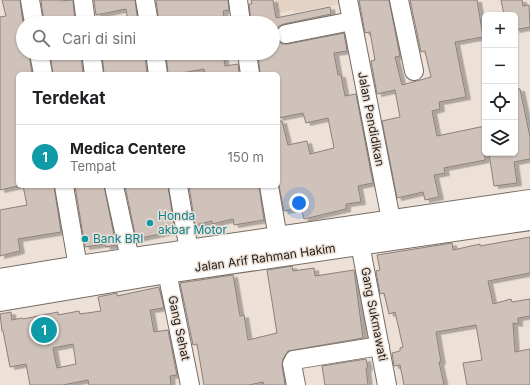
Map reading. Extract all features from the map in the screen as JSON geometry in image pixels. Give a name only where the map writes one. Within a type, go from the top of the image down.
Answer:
[{"type":"main road","name":"Jalan Arif Rahman Hakim","points":[[0,300],[166,272],[360,244],[393,230],[530,200]]},
{"type":"main road","name":"Jalan Arif Rahman Hakim","points":[[0,280],[130,259],[278,238],[530,219]]},
{"type":"street","points":[[30,0],[33,16]]},
{"type":"street","points":[[83,0],[85,16]]},
{"type":"street","points":[[145,0],[148,16]]},
{"type":"street","points":[[238,0],[241,16]]},
{"type":"street","name":"Jalan Pendidikan","points":[[348,0],[393,230]]},
{"type":"street","points":[[399,0],[414,71]]},
{"type":"street","points":[[286,34],[352,21]]},
{"type":"street","points":[[40,60],[43,72]]},
{"type":"street","points":[[92,60],[94,72]]},
{"type":"street","points":[[156,60],[158,72]]},
{"type":"street","points":[[247,60],[250,72]]},
{"type":"street","points":[[64,188],[78,267]]},
{"type":"street","points":[[114,188],[130,259]]},
{"type":"street","points":[[178,188],[189,251]]},
{"type":"street","points":[[269,188],[278,238]]},
{"type":"street","name":"Gang Sukmawati","points":[[360,244],[387,385]]},
{"type":"street","name":"Gang Sehat","points":[[166,272],[190,385]]},
{"type":"street","points":[[296,385],[292,364],[294,360],[380,346]]},
{"type":"shaded area","points":[[275,0],[338,0],[339,4],[294,13],[293,10],[278,13]]},
{"type":"building","points":[[2,0],[20,0],[22,16],[16,16],[16,60],[30,60],[32,72],[16,72],[16,186],[0,190],[0,17],[6,16]]},
{"type":"building","points":[[41,0],[73,0],[74,16],[43,16]]},
{"type":"building","points":[[94,0],[135,0],[137,16],[127,16],[126,9],[96,15]]},
{"type":"building","points":[[156,0],[228,0],[229,10],[223,11],[224,16],[158,16]]},
{"type":"building","points":[[251,0],[273,0],[276,16],[250,16],[249,4],[252,4]]},
{"type":"building","points":[[359,0],[389,0],[400,56],[395,57],[402,85],[431,77],[425,51],[421,52],[410,0],[477,0],[482,37],[455,42],[466,97],[439,102],[440,109],[432,111],[437,136],[482,127],[482,156],[485,156],[485,160],[444,168],[445,173],[434,175],[439,197],[425,200],[423,192],[397,198],[382,121],[400,117],[395,90],[377,94],[371,61],[375,60],[370,32],[365,33]]},
{"type":"building","points":[[501,0],[522,0],[523,6],[529,5],[530,27],[518,29],[518,12],[503,12]]},
{"type":"building","points":[[330,7],[331,14],[280,26],[280,17]]},
{"type":"building","points":[[344,33],[347,51],[334,53],[338,75],[341,75],[345,96],[356,94],[373,183],[358,186],[361,202],[346,204],[346,209],[304,219],[301,208],[284,211],[279,188],[280,121],[282,121],[288,145],[307,141],[310,154],[334,148],[328,118],[306,123],[303,113],[280,118],[280,72],[260,72],[259,60],[280,60],[280,42],[288,44]]},
{"type":"building","points":[[51,60],[82,60],[83,72],[53,72]]},
{"type":"building","points":[[103,60],[146,60],[147,72],[104,72]]},
{"type":"building","points":[[167,60],[224,60],[225,66],[238,64],[239,72],[205,72],[204,69],[187,72],[168,72]]},
{"type":"building","points":[[518,89],[520,89],[530,137],[530,159],[514,162],[517,183],[494,186],[489,156],[518,156]]},
{"type":"building","points":[[23,188],[54,188],[61,232],[18,239],[20,251],[0,256],[0,210],[27,205]]},
{"type":"building","points":[[75,188],[104,188],[116,245],[106,247],[105,244],[85,247]]},
{"type":"building","points":[[125,188],[168,188],[175,231],[136,239]]},
{"type":"building","points":[[189,188],[259,188],[264,220],[234,225],[233,219],[212,224],[212,221],[195,225]]},
{"type":"building","points":[[530,237],[530,273],[488,281],[493,304],[511,299],[512,302],[530,299],[530,316],[518,318],[518,324],[513,323],[515,352],[530,349],[530,385],[467,385],[463,363],[482,360],[476,325],[436,332],[441,362],[439,362],[444,385],[404,385],[400,365],[394,366],[392,353],[400,351],[400,348],[403,347],[395,312],[389,314],[384,293],[380,294],[376,271],[380,270],[377,255],[452,243],[453,250],[480,244],[480,246]]},
{"type":"building","points":[[292,266],[293,271],[314,268],[315,276],[354,270],[363,338],[288,351],[283,359],[282,365],[285,385],[264,385],[263,382],[249,385],[204,385],[197,344],[193,345],[180,283],[233,275],[240,316],[244,315],[248,340],[277,333],[267,270]]},
{"type":"building","points":[[159,287],[164,308],[150,310],[154,332],[168,330],[177,375],[170,376],[171,385],[89,385],[88,380],[63,385],[30,385],[26,364],[10,367],[0,314],[11,312],[12,320],[58,312],[58,315],[79,311],[80,314],[101,311],[98,297],[117,293],[117,296]],"holes":[[[73,344],[76,364],[57,368],[53,348]]]},
{"type":"building","points":[[366,359],[368,368],[366,368],[368,385],[325,385],[322,366]]},
{"type":"place","name":"Honda akbar Motor","points":[[150,223]]},
{"type":"place","name":"Bank BRI","points":[[85,239]]},
{"type":"place","name":"Medica Centere","points":[[44,330]]}]
